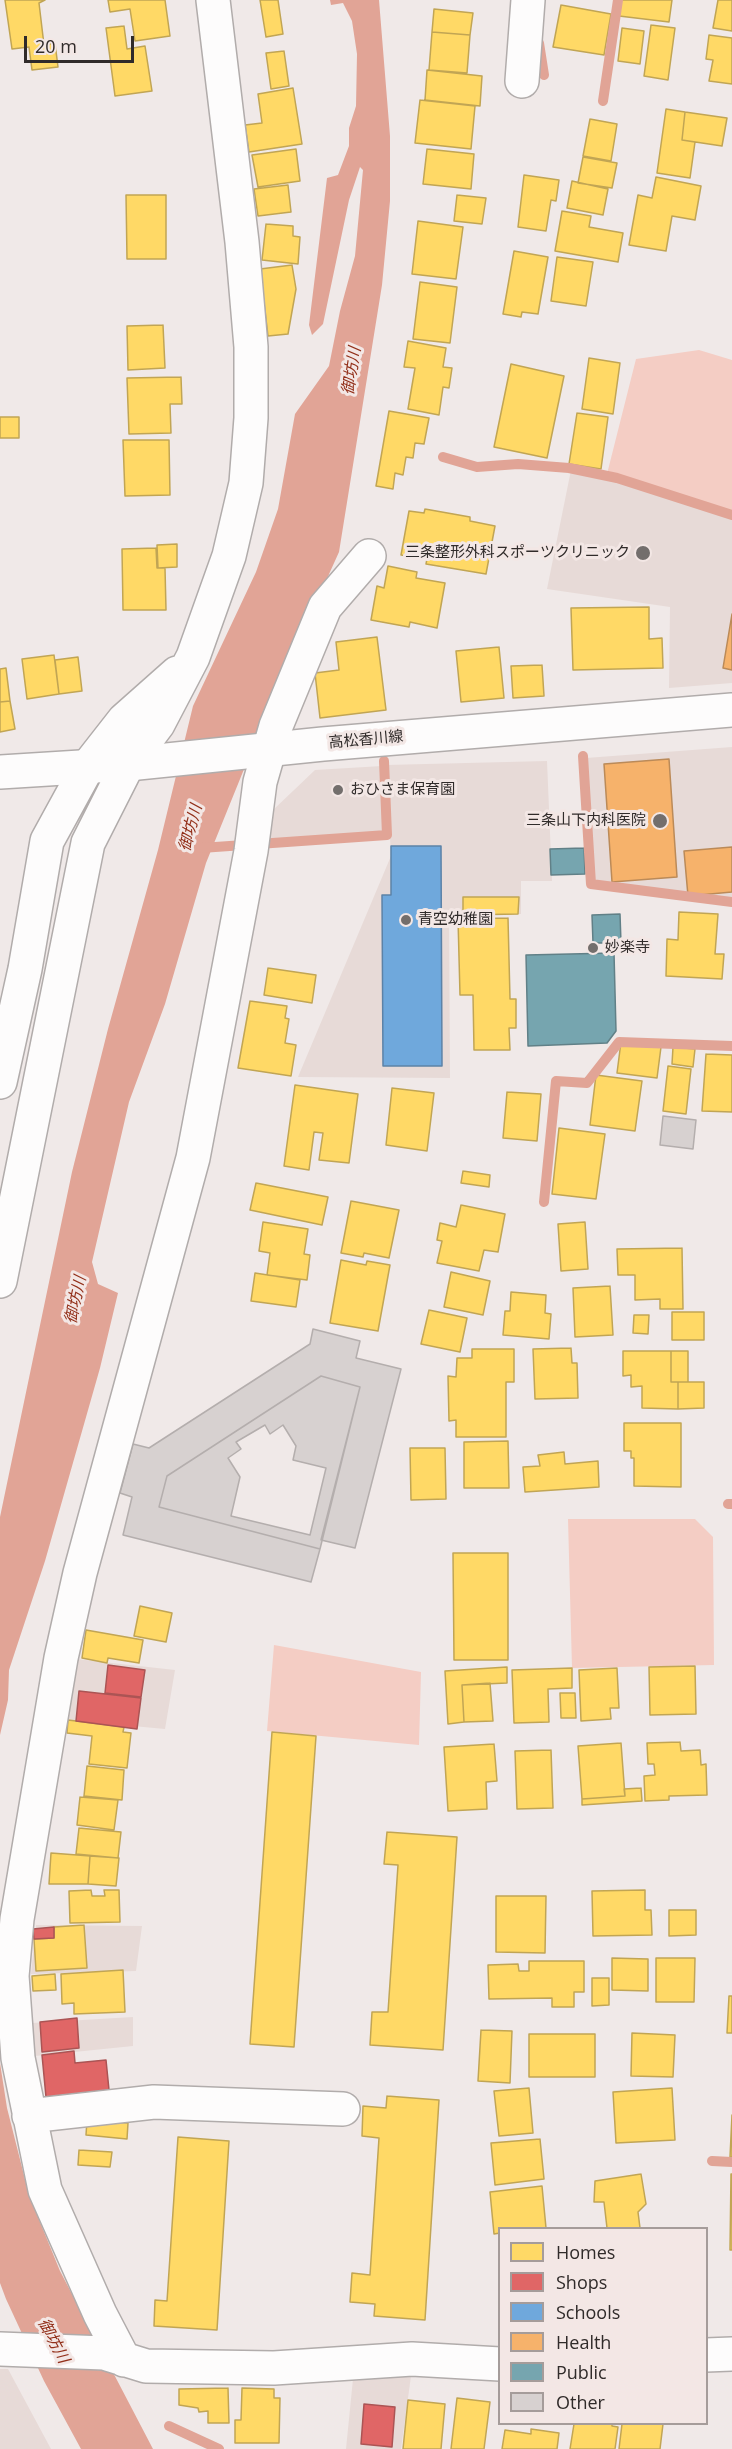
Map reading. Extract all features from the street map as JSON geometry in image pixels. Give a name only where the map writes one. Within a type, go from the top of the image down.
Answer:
[{"type":"street","points":[[0,1281],[88,843],[128,764],[158,724],[193,657],[229,556],[246,483],[251,418],[251,347],[242,242],[213,0]]},
{"type":"street","points":[[522,81],[528,0]]},
{"type":"street","points":[[114,2356],[100,2314],[45,2190],[18,2058],[12,1976],[17,1918],[59,1670],[80,1573],[193,1158],[251,851],[264,750],[325,607],[369,556]]},
{"type":"street","points":[[0,1082],[25,969],[47,841],[88,766],[124,720],[193,657]]},
{"type":"street","name":"高松香川線","points":[[0,772],[128,764],[264,750],[732,710]]},
{"type":"street","points":[[29,2116],[154,2102],[343,2109]]},
{"type":"street","points":[[10,2349],[114,2356],[146,2366],[274,2368],[412,2359],[498,2364]]},
{"type":"street","points":[[708,2355],[732,2354]]},
{"type":"shaded area","points":[[699,350],[732,360],[732,513],[607,474],[636,359]]},
{"type":"shaded area","name":"三条整形外科スポーツクリニック","points":[[571,470],[617,480],[732,517],[732,683],[669,688],[670,607],[547,589]]},
{"type":"shaded area","name":"三条山下内科医院","points":[[732,747],[732,901],[592,883],[586,758]]},
{"type":"shaded area","name":"青空幼稚園","points":[[547,761],[552,881],[521,881],[521,914],[449,915],[450,1078],[298,1077],[391,856],[386,765]]},
{"type":"shaded area","name":"おひさま保育園","points":[[382,766],[385,833],[266,841],[272,811],[315,770]]},
{"type":"shaded area","points":[[568,1519],[695,1519],[713,1537],[714,1665],[572,1668]]},
{"type":"shaded area","points":[[274,1645],[421,1672],[419,1745],[267,1731]]},
{"type":"shaded area","points":[[76,1659],[175,1670],[165,1729],[68,1720]]},
{"type":"shaded area","points":[[36,1925],[142,1926],[136,1971],[31,1974]]},
{"type":"shaded area","points":[[133,2017],[133,2046],[35,2056],[32,2023]]},
{"type":"shaded area","points":[[0,2369],[8,2369],[51,2449],[0,2449]]},
{"type":"shaded area","points":[[411,2376],[401,2449],[346,2449],[353,2379]]},
{"type":"water","name":"御坊川","points":[[330,0],[379,0],[390,136],[390,201],[382,285],[339,552],[270,705],[206,863],[165,1004],[129,1102],[92,1262],[98,1284],[118,1293],[100,1368],[45,1561],[9,1670],[8,1700],[0,1735],[0,1517],[72,1172],[108,1029],[158,850],[193,706],[256,572],[278,509],[295,414],[329,366],[340,311],[355,256],[363,170],[360,167],[349,200],[323,324],[312,335],[309,325],[327,178],[338,175],[349,146],[349,128],[356,106],[357,54],[352,21],[343,3],[331,5]]},
{"type":"water","name":"御坊川","points":[[0,2063],[7,2108],[29,2195],[60,2271],[153,2449],[81,2449],[44,2381],[6,2299],[0,2283]]},
{"type":"building: Homes","points":[[5,0],[45,0],[39,3],[44,45],[55,43],[58,67],[32,70],[29,47],[12,49]]},
{"type":"building: Homes","points":[[108,0],[165,0],[170,36],[135,41],[130,9],[110,12]]},
{"type":"building: Homes","points":[[260,0],[278,0],[283,34],[266,37]]},
{"type":"building: Homes","points":[[621,0],[672,0],[669,22],[619,16]]},
{"type":"building: Homes","points":[[718,0],[732,0],[732,31],[713,28]]},
{"type":"building: Homes","points":[[561,5],[611,14],[604,55],[553,47]]},
{"type":"building: Homes","points":[[434,9],[473,13],[470,35],[432,32]]},
{"type":"building: Homes","points":[[651,25],[675,28],[668,80],[644,76]]},
{"type":"building: Homes","points":[[124,26],[127,49],[145,46],[152,91],[115,96],[106,28]]},
{"type":"building: Homes","points":[[622,28],[644,31],[640,64],[618,61]]},
{"type":"building: Homes","points":[[432,32],[470,35],[467,73],[429,70]]},
{"type":"building: Homes","points":[[709,35],[732,38],[732,84],[709,81],[713,60],[706,59]]},
{"type":"building: Homes","points":[[284,51],[289,86],[271,89],[266,53]]},
{"type":"building: Homes","points":[[427,70],[482,76],[480,106],[425,100]]},
{"type":"building: Homes","points":[[293,88],[302,144],[249,152],[245,125],[262,123],[258,94]]},
{"type":"building: Homes","points":[[420,100],[475,106],[471,149],[415,143]]},
{"type":"building: Homes","points":[[666,109],[685,112],[682,140],[695,142],[690,178],[657,173]]},
{"type":"building: Homes","points":[[685,112],[727,118],[722,146],[682,140]]},
{"type":"building: Homes","points":[[590,119],[617,124],[611,161],[583,156]]},
{"type":"building: Homes","points":[[296,149],[300,181],[258,187],[252,155]]},
{"type":"building: Homes","points":[[427,149],[474,154],[471,189],[423,184]]},
{"type":"building: Homes","points":[[583,157],[617,163],[612,188],[578,183]]},
{"type":"building: Homes","points":[[524,175],[559,180],[556,201],[551,200],[546,231],[518,227]]},
{"type":"building: Homes","points":[[656,177],[701,186],[695,220],[672,216],[666,251],[629,245],[638,195],[652,198]]},
{"type":"building: Homes","points":[[572,181],[608,189],[603,215],[567,208]]},
{"type":"building: Homes","points":[[288,185],[291,212],[258,216],[254,189]]},
{"type":"building: Homes","points":[[126,195],[166,195],[166,259],[127,259]]},
{"type":"building: Homes","points":[[457,195],[486,198],[482,224],[454,221]]},
{"type":"building: Homes","points":[[562,211],[591,216],[589,227],[623,233],[618,262],[555,251]]},
{"type":"building: Homes","points":[[418,221],[463,227],[456,279],[412,274]]},
{"type":"building: Homes","points":[[266,224],[293,226],[293,236],[300,237],[298,264],[262,260]]},
{"type":"building: Homes","points":[[514,251],[548,257],[538,314],[522,312],[521,317],[503,314]]},
{"type":"building: Homes","points":[[557,257],[593,262],[586,306],[551,301]]},
{"type":"building: Homes","points":[[292,265],[296,289],[288,334],[268,336],[260,269]]},
{"type":"building: Homes","points":[[420,282],[457,287],[450,343],[413,339]]},
{"type":"building: Homes","points":[[163,325],[165,368],[128,370],[127,326]]},
{"type":"building: Homes","points":[[408,341],[446,348],[443,367],[452,368],[449,388],[443,387],[439,415],[408,409],[415,368],[404,367]]},
{"type":"building: Homes","points":[[589,358],[620,363],[613,414],[582,409]]},
{"type":"building: Homes","points":[[511,364],[564,376],[547,458],[494,447]]},
{"type":"building: Homes","points":[[181,377],[182,404],[170,404],[171,433],[129,434],[127,378]]},
{"type":"building: Homes","points":[[389,411],[429,418],[424,444],[415,443],[413,458],[406,457],[403,475],[395,473],[393,489],[376,486]]},
{"type":"building: Homes","points":[[577,413],[608,417],[601,469],[569,464]]},
{"type":"building: Homes","points":[[0,417],[19,417],[19,438],[0,438]]},
{"type":"building: Homes","points":[[123,440],[169,440],[170,495],[125,496]]},
{"type":"building: Homes","points":[[425,509],[470,517],[470,521],[495,526],[486,574],[426,564],[427,559],[401,555],[409,511],[424,513]]},
{"type":"building: Homes","points":[[177,544],[177,567],[158,568],[157,545]]},
{"type":"building: Homes","points":[[156,548],[157,568],[165,568],[166,610],[123,610],[122,549]]},
{"type":"building: Homes","points":[[388,566],[417,572],[416,578],[445,583],[437,628],[410,622],[409,627],[371,620],[377,586],[384,588]]},
{"type":"building: Homes","points":[[649,607],[649,639],[662,638],[663,668],[573,670],[571,608]]},
{"type":"building: Homes","points":[[377,637],[386,710],[320,718],[315,673],[339,670],[336,642]]},
{"type":"building: Homes","points":[[499,647],[504,698],[461,702],[456,651]]},
{"type":"building: Homes","points":[[54,655],[59,694],[27,699],[22,659]]},
{"type":"building: Homes","points":[[78,657],[82,691],[59,694],[55,660]]},
{"type":"building: Homes","points":[[542,665],[544,696],[513,698],[511,666]]},
{"type":"building: Homes","points":[[6,668],[10,701],[0,702],[0,669]]},
{"type":"building: Homes","points":[[10,701],[15,729],[0,732],[0,702]]},
{"type":"building: Homes","points":[[463,897],[519,897],[518,914],[463,915]]},
{"type":"building: Homes","points":[[679,912],[718,914],[715,954],[724,954],[722,979],[666,976],[667,939],[678,940]]},
{"type":"building: Homes","points":[[508,918],[510,999],[516,999],[516,1028],[509,1028],[510,1050],[474,1050],[473,995],[460,995],[458,919]]},
{"type":"building: Homes","points":[[268,968],[316,975],[312,1003],[264,995]]},
{"type":"building: Homes","points":[[250,1001],[287,1006],[285,1018],[289,1019],[285,1043],[296,1045],[291,1076],[238,1068]]},
{"type":"building: Homes","points":[[621,1042],[661,1047],[657,1078],[617,1073]]},
{"type":"building: Homes","points":[[673,1047],[695,1049],[693,1067],[672,1064]]},
{"type":"building: Homes","points":[[706,1054],[732,1055],[732,1112],[702,1111]]},
{"type":"building: Homes","points":[[668,1066],[691,1069],[686,1114],[663,1111]]},
{"type":"building: Homes","points":[[596,1075],[642,1081],[635,1131],[590,1125]]},
{"type":"building: Homes","points":[[295,1085],[358,1094],[349,1163],[319,1160],[323,1133],[314,1132],[309,1170],[284,1166]]},
{"type":"building: Homes","points":[[392,1088],[434,1093],[427,1151],[386,1145]]},
{"type":"building: Homes","points":[[507,1092],[541,1094],[537,1141],[503,1138]]},
{"type":"building: Homes","points":[[559,1128],[605,1134],[596,1199],[552,1194]]},
{"type":"building: Homes","points":[[463,1171],[490,1175],[489,1187],[461,1183]]},
{"type":"building: Homes","points":[[256,1183],[328,1197],[322,1225],[250,1210]]},
{"type":"building: Homes","points":[[351,1201],[399,1210],[389,1258],[364,1253],[363,1257],[341,1253]]},
{"type":"building: Homes","points":[[461,1205],[505,1214],[498,1252],[484,1250],[479,1271],[437,1263],[442,1241],[437,1240],[440,1223],[456,1227]]},
{"type":"building: Homes","points":[[263,1222],[308,1229],[304,1254],[310,1255],[307,1280],[267,1275],[270,1253],[259,1251]]},
{"type":"building: Homes","points":[[585,1222],[588,1269],[561,1271],[558,1224]]},
{"type":"building: Homes","points":[[682,1248],[683,1309],[660,1309],[660,1299],[635,1300],[635,1275],[618,1275],[617,1249]]},
{"type":"building: Homes","points":[[341,1260],[366,1265],[367,1261],[390,1265],[378,1331],[330,1323]]},
{"type":"building: Homes","points":[[451,1272],[490,1281],[483,1315],[444,1307]]},
{"type":"building: Homes","points":[[255,1273],[300,1280],[296,1307],[251,1301]]},
{"type":"building: Homes","points":[[610,1286],[613,1335],[575,1337],[573,1288]]},
{"type":"building: Homes","points":[[511,1292],[546,1295],[545,1313],[551,1314],[549,1339],[503,1335],[505,1311],[510,1311]]},
{"type":"building: Homes","points":[[429,1310],[467,1318],[460,1352],[421,1344]]},
{"type":"building: Homes","points":[[672,1312],[704,1312],[704,1340],[672,1340]]},
{"type":"building: Homes","points":[[634,1315],[649,1315],[648,1334],[633,1333]]},
{"type":"building: Homes","points":[[571,1348],[572,1363],[577,1363],[578,1398],[535,1399],[533,1349]]},
{"type":"building: Homes","points":[[472,1349],[514,1349],[514,1382],[506,1382],[506,1437],[456,1437],[456,1420],[449,1421],[448,1376],[456,1377],[457,1358],[472,1358]]},
{"type":"building: Homes","points":[[623,1351],[671,1351],[671,1382],[678,1382],[678,1409],[642,1408],[642,1386],[631,1387],[631,1375],[623,1376]]},
{"type":"building: Homes","points":[[671,1351],[688,1351],[688,1382],[671,1382]]},
{"type":"building: Homes","points":[[678,1382],[704,1382],[704,1408],[678,1409]]},
{"type":"building: Homes","points":[[624,1423],[681,1423],[681,1487],[634,1486],[634,1458],[631,1458],[631,1451],[624,1451]]},
{"type":"building: Homes","points":[[508,1441],[509,1488],[464,1488],[464,1442]]},
{"type":"building: Homes","points":[[410,1448],[445,1448],[446,1499],[411,1500]]},
{"type":"building: Homes","points":[[564,1452],[565,1464],[598,1461],[599,1487],[525,1492],[523,1467],[540,1466],[538,1455]]},
{"type":"building: Homes","points":[[453,1553],[508,1553],[508,1660],[454,1660]]},
{"type":"building: Homes","points":[[140,1606],[172,1613],[166,1642],[134,1636]]},
{"type":"building: Homes","points":[[86,1630],[143,1640],[139,1663],[108,1658],[107,1663],[82,1658]]},
{"type":"building: Homes","points":[[695,1666],[696,1714],[650,1715],[649,1667]]},
{"type":"building: Homes","points":[[507,1667],[507,1683],[462,1685],[464,1722],[448,1724],[445,1671]]},
{"type":"building: Homes","points":[[572,1668],[572,1688],[548,1689],[549,1722],[514,1723],[512,1670]]},
{"type":"building: Homes","points":[[617,1668],[619,1708],[610,1708],[611,1719],[581,1721],[579,1670]]},
{"type":"building: Homes","points":[[490,1683],[493,1721],[464,1722],[462,1685]]},
{"type":"building: Homes","points":[[560,1693],[575,1693],[576,1718],[561,1718]]},
{"type":"building: Homes","points":[[68,1720],[124,1727],[123,1732],[131,1733],[127,1768],[89,1764],[92,1736],[67,1733]]},
{"type":"building: Homes","points":[[272,1732],[316,1736],[294,2047],[250,2044]]},
{"type":"building: Homes","points":[[680,1742],[681,1751],[700,1750],[701,1765],[706,1764],[707,1795],[669,1796],[669,1800],[645,1801],[644,1776],[655,1775],[654,1764],[648,1764],[647,1743]]},
{"type":"building: Homes","points":[[621,1743],[625,1796],[582,1799],[578,1746]]},
{"type":"building: Homes","points":[[494,1744],[497,1781],[486,1782],[487,1809],[448,1811],[444,1747]]},
{"type":"building: Homes","points":[[551,1750],[553,1808],[517,1809],[515,1751]]},
{"type":"building: Homes","points":[[87,1766],[124,1770],[122,1800],[84,1796]]},
{"type":"building: Homes","points":[[641,1788],[642,1801],[582,1805],[582,1799],[625,1796],[624,1789]]},
{"type":"building: Homes","points":[[80,1797],[118,1800],[114,1830],[77,1825]]},
{"type":"building: Homes","points":[[79,1828],[121,1832],[118,1858],[76,1854]]},
{"type":"building: Homes","points":[[387,1832],[457,1837],[443,2050],[370,2045],[372,2012],[388,2012],[398,1865],[384,1864]]},
{"type":"building: Homes","points":[[51,1853],[90,1856],[88,1884],[49,1884]]},
{"type":"building: Homes","points":[[90,1856],[119,1858],[116,1886],[88,1884]]},
{"type":"building: Homes","points":[[91,1890],[92,1896],[105,1896],[104,1890],[119,1890],[120,1922],[70,1923],[69,1891]]},
{"type":"building: Homes","points":[[645,1890],[645,1910],[651,1910],[652,1935],[593,1936],[592,1891]]},
{"type":"building: Homes","points":[[496,1896],[546,1896],[545,1953],[496,1952]]},
{"type":"building: Homes","points":[[669,1910],[696,1910],[696,1935],[669,1936]]},
{"type":"building: Homes","points":[[84,1925],[87,1968],[36,1971],[34,1939],[54,1938],[54,1927]]},
{"type":"building: Homes","points":[[612,1958],[648,1959],[648,1991],[612,1990]]},
{"type":"building: Homes","points":[[656,1958],[695,1958],[694,2002],[656,2002]]},
{"type":"building: Homes","points":[[529,1961],[584,1961],[584,1992],[574,1992],[574,2007],[552,2007],[552,1998],[489,1999],[488,1965],[518,1964],[519,1971],[529,1971]]},
{"type":"building: Homes","points":[[123,1970],[125,2012],[74,2014],[74,2003],[62,2004],[61,1974]]},
{"type":"building: Homes","points":[[55,1974],[56,1990],[33,1991],[32,1976]]},
{"type":"building: Homes","points":[[592,1978],[609,1978],[609,2005],[592,2006]]},
{"type":"building: Homes","points":[[729,1996],[732,1996],[732,2033],[727,2033]]},
{"type":"building: Homes","points":[[481,2030],[512,2031],[510,2083],[478,2081]]},
{"type":"building: Homes","points":[[632,2033],[675,2035],[673,2077],[631,2076]]},
{"type":"building: Homes","points":[[529,2034],[595,2034],[595,2077],[529,2077]]},
{"type":"building: Homes","points":[[529,2088],[533,2133],[499,2136],[494,2091]]},
{"type":"building: Homes","points":[[672,2088],[675,2140],[616,2143],[613,2092]]},
{"type":"building: Homes","points":[[387,2096],[439,2100],[425,2320],[374,2316],[375,2304],[350,2302],[352,2273],[370,2275],[379,2138],[362,2136],[363,2106],[386,2108]]},
{"type":"building: Homes","points":[[732,2115],[732,2157],[730,2157]]},
{"type":"building: Homes","points":[[87,2120],[128,2123],[127,2139],[86,2135]]},
{"type":"building: Homes","points":[[178,2137],[229,2141],[217,2330],[154,2326],[155,2300],[167,2301]]},
{"type":"building: Homes","points":[[540,2139],[544,2179],[495,2185],[491,2143]]},
{"type":"building: Homes","points":[[79,2150],[112,2152],[110,2167],[78,2165]]},
{"type":"building: Homes","points":[[641,2174],[646,2204],[638,2212],[640,2227],[607,2227],[604,2202],[594,2202],[595,2181]]},
{"type":"building: Homes","points":[[731,2174],[732,2250],[730,2250]]},
{"type":"building: Homes","points":[[542,2186],[546,2227],[498,2227],[498,2233],[494,2234],[490,2192]]},
{"type":"building: Homes","points":[[228,2388],[229,2423],[208,2423],[208,2411],[199,2412],[198,2408],[179,2405],[179,2389]]},
{"type":"building: Homes","points":[[242,2388],[274,2389],[274,2398],[280,2398],[279,2443],[235,2443],[235,2420],[241,2420]]},
{"type":"building: Homes","points":[[457,2398],[490,2402],[484,2449],[451,2449]]},
{"type":"building: Homes","points":[[408,2400],[445,2404],[441,2449],[403,2449]]},
{"type":"building: Homes","points":[[574,2425],[618,2427],[615,2449],[570,2449]]},
{"type":"building: Homes","points":[[622,2425],[663,2425],[660,2449],[619,2449]]},
{"type":"building: Homes","points":[[531,2429],[559,2433],[557,2449],[502,2449],[505,2430],[531,2434]]},
{"type":"building: Shops","points":[[108,1665],[145,1670],[141,1697],[105,1693]]},
{"type":"building: Shops","points":[[79,1691],[141,1698],[137,1729],[76,1721]]},
{"type":"building: Shops","points":[[54,1927],[54,1938],[34,1939],[33,1929]]},
{"type":"building: Shops","points":[[77,2018],[79,2048],[42,2052],[40,2022]]},
{"type":"building: Shops","points":[[74,2051],[75,2063],[106,2060],[109,2090],[46,2097],[42,2055]]},
{"type":"building: Shops","points":[[364,2404],[395,2407],[392,2447],[361,2444]]},
{"type":"building: Schools","points":[[391,846],[441,846],[442,1066],[383,1066],[382,895],[391,895]]},
{"type":"building: Health","points":[[732,614],[732,670],[723,668]]},
{"type":"building: Health","points":[[669,759],[677,877],[612,882],[604,764]]},
{"type":"building: Health","points":[[732,847],[732,892],[688,896],[684,851]]},
{"type":"building: Public","points":[[584,848],[585,874],[551,875],[550,849]]},
{"type":"building: Public","points":[[620,914],[621,943],[593,943],[592,915]]},
{"type":"building: Public","points":[[614,953],[616,1031],[607,1043],[528,1046],[526,955]]},
{"type":"building: Other","points":[[663,1116],[696,1120],[693,1149],[660,1145]]},
{"type":"building: Other","points":[[313,1329],[360,1341],[356,1358],[401,1369],[355,1548],[321,1540],[360,1387],[321,1376],[167,1476],[159,1507],[320,1549],[311,1582],[123,1535],[132,1497],[120,1493],[133,1444],[149,1448],[310,1344]]},
{"type":"building: Other","points":[[321,1376],[360,1387],[320,1549],[159,1507],[167,1476]],"holes":[[[265,1425],[270,1434],[283,1425],[296,1446],[293,1460],[326,1468],[310,1535],[231,1516],[240,1477],[228,1458],[241,1449],[236,1442]]]},
{"type":"waterway","points":[[603,101],[618,0]]},
{"type":"waterway","points":[[539,43],[544,75]]},
{"type":"waterway","points":[[443,457],[477,467],[518,464],[569,468],[617,478],[732,515]]},
{"type":"waterway","points":[[583,756],[591,884],[732,902]]},
{"type":"waterway","name":"御坊川","points":[[201,848],[387,835],[384,761]]},
{"type":"waterway","points":[[544,1202],[556,1081],[587,1083],[619,1042],[732,1046]]},
{"type":"waterway","points":[[712,2161],[732,2162]]},
{"type":"waterway","points":[[169,2426],[219,2449]]},
{"type":"place","name":"三条整形外科スポーツクリニック","points":[[643,553]]},
{"type":"place","name":"おひさま保育園","points":[[338,790]]},
{"type":"place","name":"三条山下内科医院","points":[[660,821]]},
{"type":"place","name":"青空幼稚園","points":[[406,920]]},
{"type":"place","name":"妙楽寺","points":[[593,948]]}]
